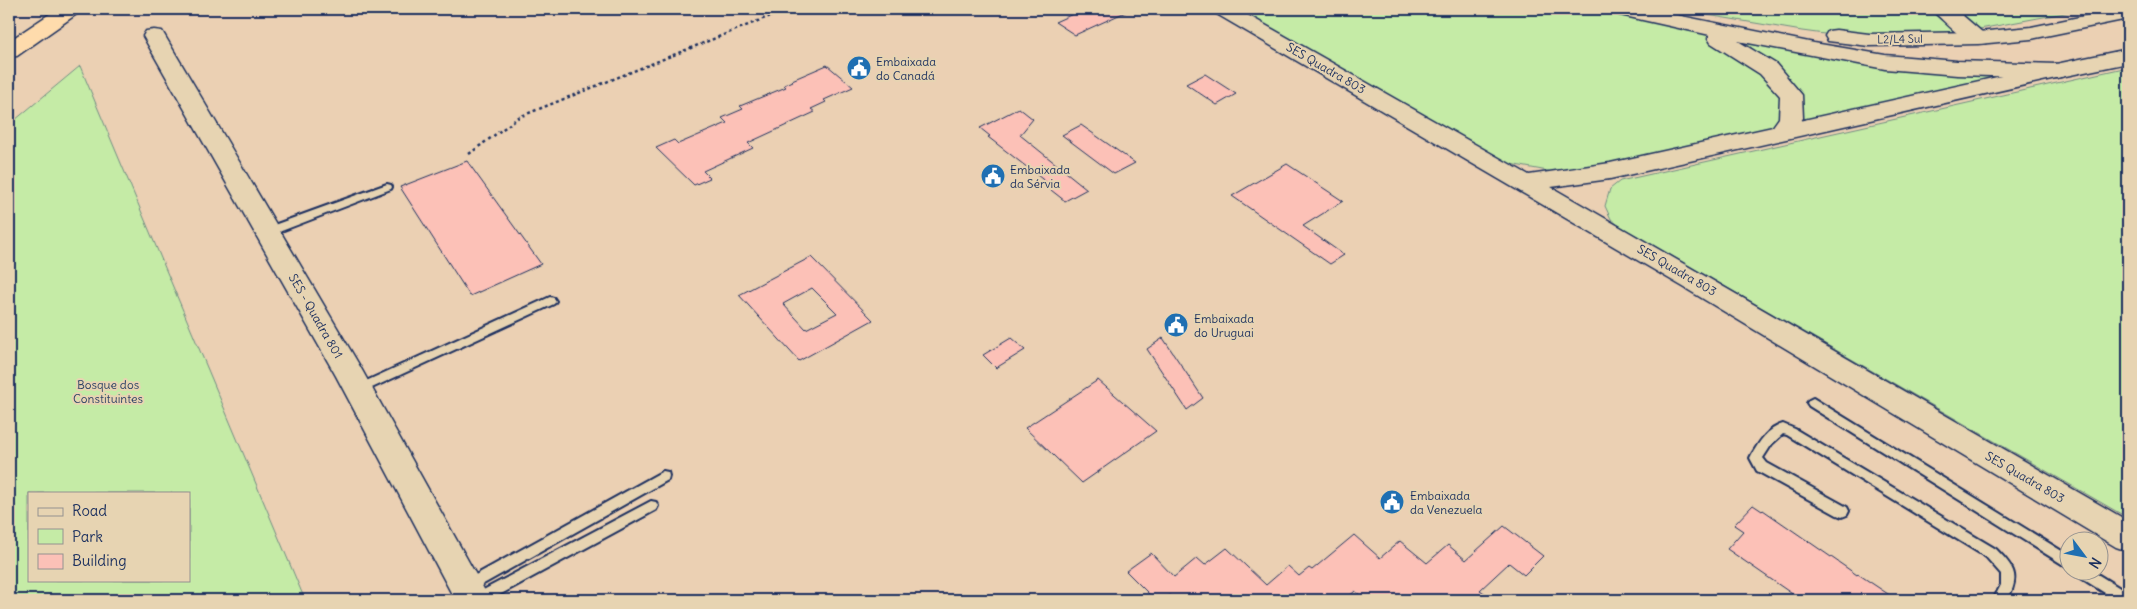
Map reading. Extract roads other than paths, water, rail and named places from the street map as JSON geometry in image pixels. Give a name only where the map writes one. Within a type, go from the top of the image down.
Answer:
[{"type":"highway","points":[[9,34],[41,9]]},
{"type":"highway","points":[[9,51],[71,9]]},
{"type":"street","name":"SES Quadra 803","points":[[1222,9],[1591,221],[2128,537]]},
{"type":"street","name":"L2/L4 Sul","points":[[1618,9],[1690,25],[1885,62],[1957,68],[2056,71]]},
{"type":"street","name":"L2/L4 Sul","points":[[1671,9],[1869,40],[1978,38],[2031,32],[2128,13]]},
{"type":"street","points":[[1942,9],[1978,38]]},
{"type":"street","points":[[1690,25],[1725,40],[1768,68],[1791,95],[1791,118],[1781,132]]},
{"type":"street","name":"SES - Quadra 801","points":[[154,36],[357,390],[472,596]]},
{"type":"street","name":"L2/L4 Sul","points":[[1536,189],[1781,132],[2128,56]]},
{"type":"street","points":[[1483,159],[1581,178],[1584,199],[1591,221]]},
{"type":"lane","points":[[267,232],[387,187]]},
{"type":"lane","points":[[357,390],[550,301]]},
{"type":"lane","points":[[1814,403],[2060,557]]},
{"type":"lane","points":[[1842,511],[1762,466],[1756,458],[1768,438],[1775,431],[1784,429],[1791,432],[1991,553],[2005,567],[2009,579],[2009,586],[2000,600]]},
{"type":"lane","points":[[472,596],[663,476]]},
{"type":"lane","points":[[472,596],[651,506]]},
{"type":"lane","points":[[2099,582],[2128,600]]},
{"type":"place","name":"Embaixada do Canadá","points":[[859,68]]},
{"type":"place","name":"Embaixada da Sérvia","points":[[993,176]]},
{"type":"place","name":"Embaixada do Uruguai","points":[[1176,325]]},
{"type":"place","name":"Embaixada da Venezuela","points":[[1392,502]]},
{"type":"park label","name":"Bosque dos Constituintes","points":[[108,391]]}]
